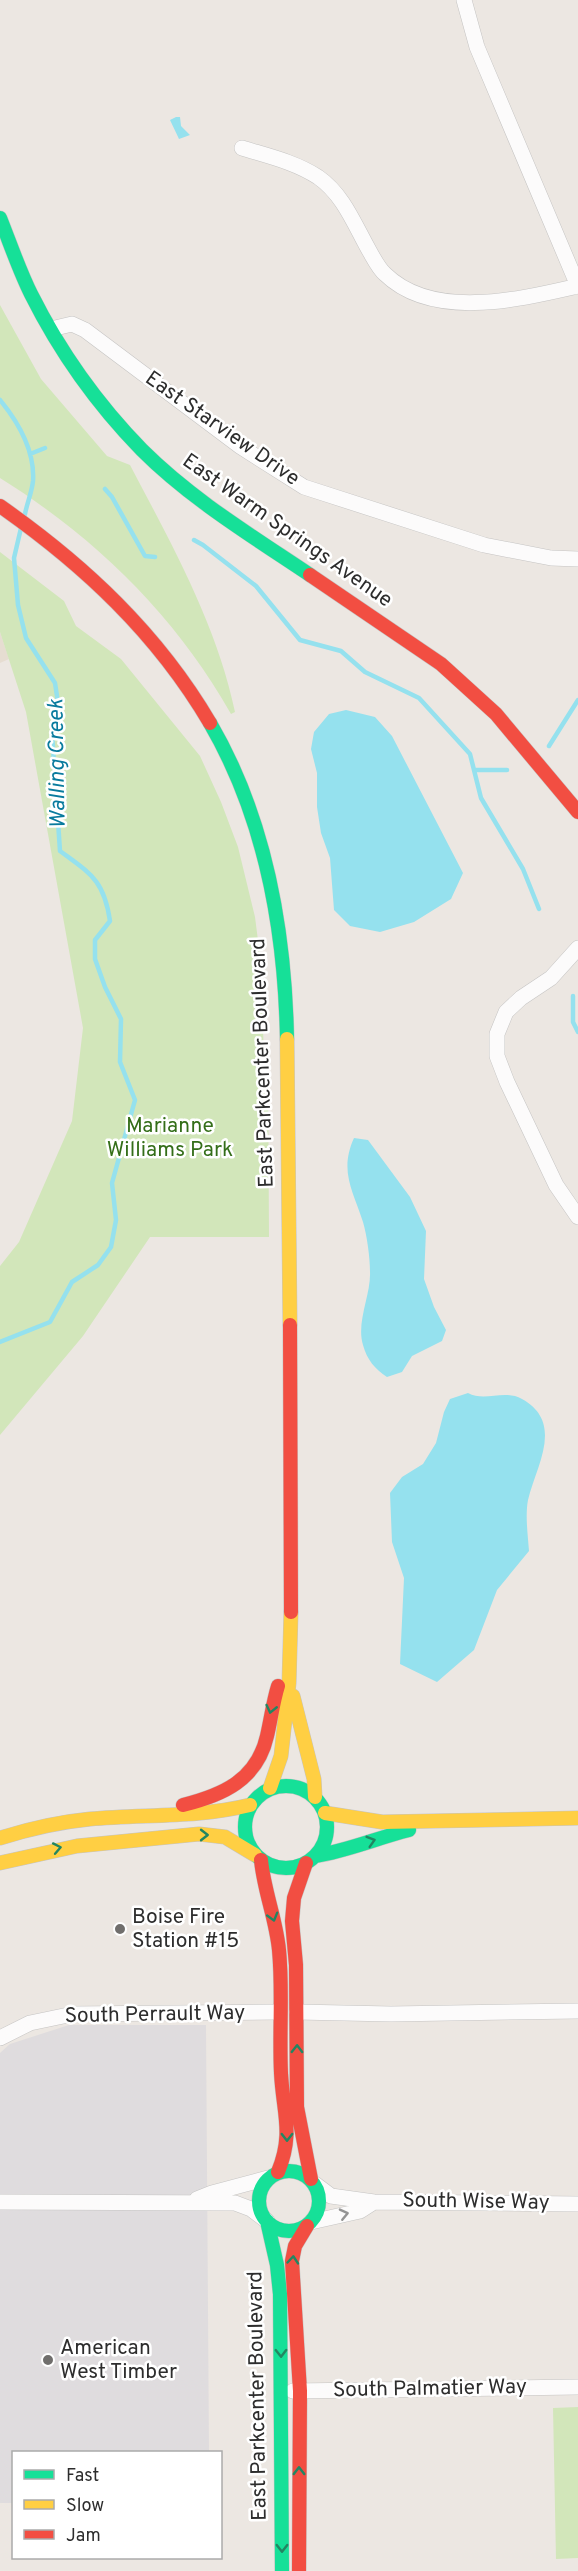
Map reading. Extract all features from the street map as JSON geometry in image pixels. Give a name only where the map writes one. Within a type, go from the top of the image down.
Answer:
[{"type":"street","points":[[242,148],[292,164],[320,178],[338,197],[355,221],[383,273],[399,286],[442,299],[482,304],[520,299],[578,286],[477,47],[464,0]]},
{"type":"street","name":"East Warm Springs Avenue","points":[[0,218],[31,294],[91,391],[114,420],[163,470],[234,524],[441,664],[496,714],[578,812]]},
{"type":"street","name":"East Starview Drive","points":[[51,329],[72,324],[85,330],[241,447],[304,487],[484,545],[551,558],[578,559]]},
{"type":"street","name":"East Parkcenter Boulevard","points":[[0,506],[61,549],[106,588],[150,634],[189,689],[239,780],[269,875],[280,926],[286,984],[292,1547],[289,1683],[281,1756],[270,1788]]},
{"type":"street","points":[[578,948],[551,978],[521,998],[506,1012],[497,1034],[497,1056],[507,1082],[556,1185],[578,1217]]},
{"type":"street","points":[[133,1817],[212,1798],[233,1788],[250,1772],[264,1749],[273,1702],[289,1654]]},
{"type":"street","name":"East Parkcenter Boulevard","points":[[289,1683],[314,1779],[315,1797]]},
{"type":"street","points":[[0,2202],[235,2203],[251,2208],[267,2221],[285,2231],[293,2231],[309,2224],[318,2211],[320,2202],[313,2182],[297,2107],[296,1965],[292,1921],[294,1898],[311,1859],[326,1836],[325,1813],[315,1797],[294,1786],[282,1785],[270,1788],[250,1805],[245,1817],[244,1831],[248,1844],[258,1857],[276,1929],[279,1951],[280,2074],[288,2137],[285,2155],[264,2185],[259,2199],[267,2221]]},
{"type":"street","points":[[0,1838],[49,1825],[133,1817],[207,1815],[250,1805]]},
{"type":"street","points":[[325,1813],[347,1815],[368,1822],[578,1818]]},
{"type":"street","points":[[0,1863],[27,1854],[80,1844],[199,1834],[225,1837],[241,1844],[258,1857],[283,1868],[295,1867],[311,1859],[439,1821]]},
{"type":"street","points":[[297,2012],[403,2014],[578,2011]]},
{"type":"street","name":"South Perrault Way","points":[[0,2038],[30,2023],[73,2014],[278,2012]]},
{"type":"street","points":[[190,2202],[212,2193],[294,2171],[313,2182]]},
{"type":"street","name":"South Wise Way","points":[[313,2182],[332,2196],[374,2202],[578,2204]]},
{"type":"street","name":"South Wise Way","points":[[309,2224],[360,2211],[374,2202]]},
{"type":"street","name":"East Parkcenter Boulevard","points":[[267,2221],[279,2281],[282,2571]]},
{"type":"street","name":"East Parkcenter Boulevard","points":[[299,2571],[300,2391],[292,2261],[295,2246],[309,2224]]},
{"type":"street","name":"South Palmatier Way","points":[[281,2391],[578,2387]]},
{"type":"shaded area","points":[[0,632],[9,659],[0,663]]},
{"type":"shaded area","points":[[69,2025],[206,2025],[209,2451],[12,2451],[12,2503],[0,2503],[0,2053],[10,2044]]},
{"type":"green space","points":[[0,305],[41,379],[107,456],[130,465],[205,616],[227,680],[235,712],[231,714],[185,644],[130,581],[69,526],[0,478]]},
{"type":"green space","name":"Marianne Williams Park","points":[[0,552],[64,601],[76,626],[121,659],[200,756],[221,802],[238,847],[255,917],[261,964],[264,1060],[268,1061],[269,1237],[150,1237],[83,1336],[0,1435],[0,1266],[19,1242],[72,1121],[83,1028],[26,712],[0,632]]},
{"type":"green space","points":[[578,2407],[578,2558],[556,2559],[553,2408]]},
{"type":"water","points":[[180,117],[181,126],[190,135],[179,139],[170,120]]},
{"type":"water","points":[[346,710],[375,717],[392,736],[463,873],[451,899],[414,922],[380,932],[350,926],[334,910],[330,858],[321,833],[317,807],[317,773],[311,749],[314,732],[329,714]]},
{"type":"water","points":[[354,1138],[368,1140],[410,1197],[426,1231],[424,1279],[434,1307],[446,1330],[442,1341],[412,1356],[402,1372],[387,1377],[369,1360],[361,1336],[362,1318],[370,1281],[370,1266],[364,1228],[349,1181],[348,1161]]},
{"type":"water","points":[[468,1393],[481,1396],[508,1395],[522,1399],[535,1409],[542,1420],[545,1433],[544,1446],[527,1506],[529,1551],[497,1590],[474,1650],[437,1682],[400,1664],[404,1578],[392,1542],[390,1493],[402,1477],[423,1464],[436,1443],[450,1399]]},
{"type":"waterway","name":"Walling Creek","points":[[0,400],[19,427],[31,459],[33,481],[25,514]]},
{"type":"waterway","points":[[30,454],[45,448]]},
{"type":"waterway","points":[[105,489],[112,497],[145,556],[155,557]]},
{"type":"waterway","name":"Walling Creek","points":[[0,1342],[50,1322],[72,1282],[98,1265],[111,1247],[116,1220],[112,1183],[135,1100],[120,1062],[121,1019],[105,987],[95,959],[95,940],[110,921],[104,896],[88,872],[60,851],[52,733],[59,709],[55,683],[26,638],[18,605],[14,558],[21,528]]},
{"type":"waterway","points":[[194,540],[256,586],[300,640],[341,651],[365,672],[419,698],[470,754],[481,798],[523,869],[539,909]]},
{"type":"waterway","points":[[549,746],[578,700]]},
{"type":"waterway","points":[[475,770],[507,770]]},
{"type":"waterway","points":[[573,996],[573,1022],[578,1032]]},
{"type":"traffic: fast","points":[[0,218],[27,285],[42,315],[80,376],[110,415],[142,450],[181,485],[310,575]]},
{"type":"traffic: fast","points":[[210,723],[245,797],[269,876],[282,957],[287,1039]]},
{"type":"traffic: fast","points":[[278,1786],[294,1786],[309,1793],[320,1804],[327,1819],[327,1827],[324,1843],[315,1856],[294,1868],[278,1868],[263,1861],[252,1850],[245,1835],[245,1819],[252,1804],[263,1793],[278,1786]]},
{"type":"traffic: fast","points":[[315,1856],[409,1830]]},
{"type":"traffic: fast","points":[[283,2171],[295,2171],[306,2176],[314,2184],[319,2201],[317,2213],[306,2226],[295,2231],[283,2231],[272,2226],[264,2218],[259,2207],[259,2195],[264,2184],[272,2176],[283,2171]]},
{"type":"traffic: fast","points":[[267,2221],[277,2265],[280,2294],[282,2571]]},
{"type":"traffic: slow","points":[[287,1039],[290,1325]]},
{"type":"traffic: slow","points":[[270,1788],[281,1756],[289,1683],[291,1612]]},
{"type":"traffic: slow","points":[[293,1696],[314,1779],[315,1797]]},
{"type":"traffic: slow","points":[[0,1838],[78,1820],[190,1814],[250,1805]]},
{"type":"traffic: slow","points":[[325,1813],[382,1822],[578,1818]]},
{"type":"traffic: slow","points":[[0,1863],[77,1846],[199,1834],[225,1837],[255,1855]]},
{"type":"traffic: jam","points":[[0,506],[61,552],[117,603],[167,659],[210,723]]},
{"type":"traffic: jam","points":[[310,575],[441,664],[496,714],[578,812]]},
{"type":"traffic: jam","points":[[290,1325],[291,1612]]},
{"type":"traffic: jam","points":[[183,1805],[225,1790],[247,1775],[262,1751],[278,1686]]},
{"type":"traffic: jam","points":[[261,1860],[280,1965],[281,2073],[287,2134],[278,2172]]},
{"type":"traffic: jam","points":[[306,1863],[294,1898],[292,1921],[296,1965],[297,2107],[311,2179]]},
{"type":"traffic: jam","points":[[299,2571],[300,2391],[292,2261],[295,2246],[307,2226]]},
{"type":"place","name":"Boise Fire Station #15","points":[[120,1929]]},
{"type":"place","name":"American West Timber","points":[[48,2360]]}]
